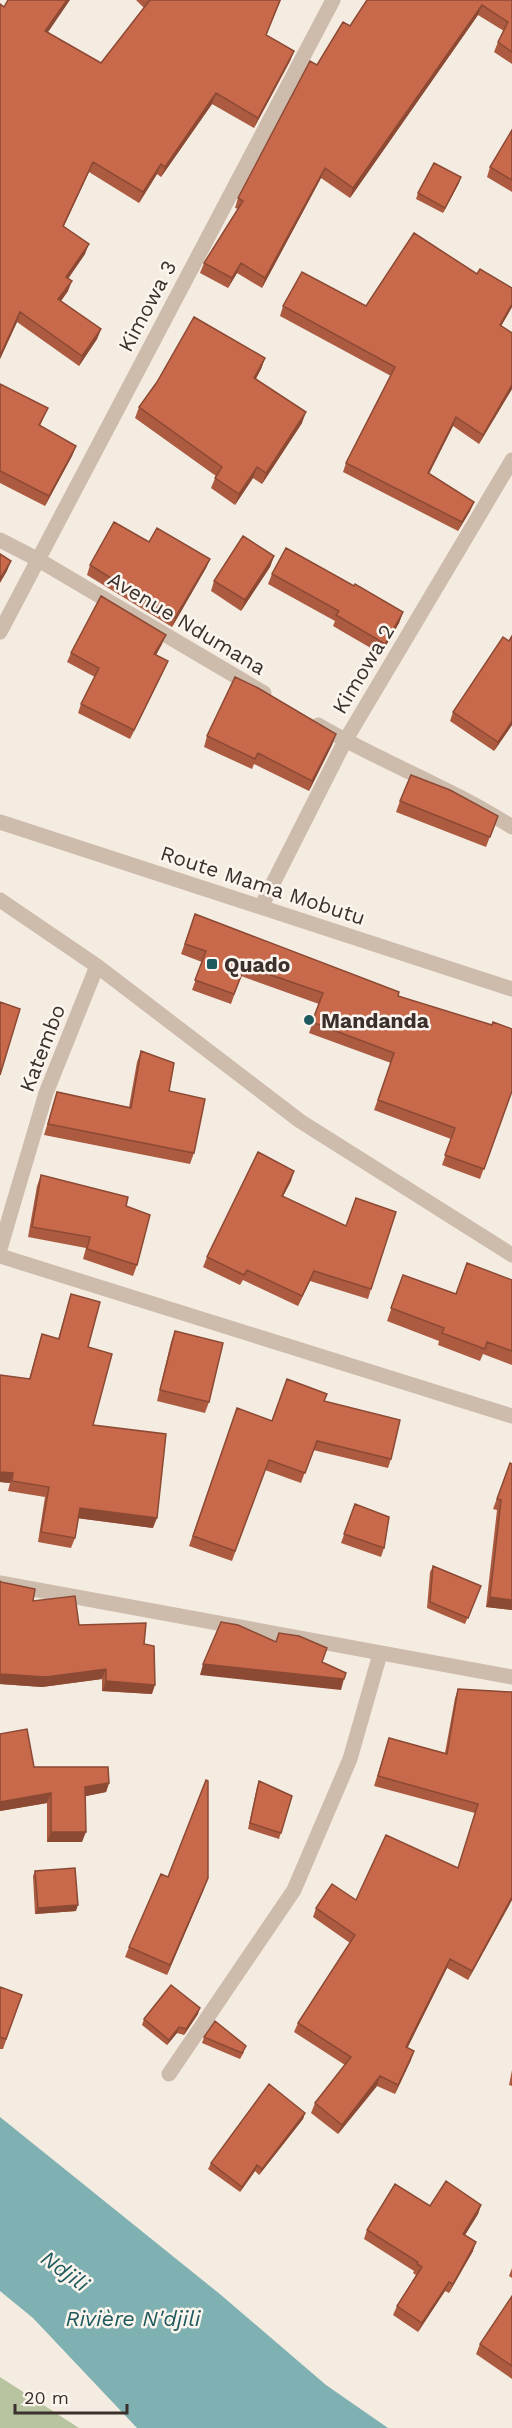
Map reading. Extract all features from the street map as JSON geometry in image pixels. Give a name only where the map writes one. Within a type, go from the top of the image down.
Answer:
[{"type":"street","name":"Kimowa 3","points":[[0,632],[333,0]]},
{"type":"street","name":"Kimowa 2","points":[[261,907],[345,741],[512,460]]},
{"type":"street","name":"Avenue Ndumana","points":[[0,540],[37,559],[273,698]]},
{"type":"street","points":[[304,717],[345,741],[483,808],[512,826]]},
{"type":"street","name":"Route Mama Mobutu","points":[[0,822],[512,989]]},
{"type":"street","points":[[0,900],[97,966],[300,1121],[512,1255]]},
{"type":"street","name":"Katembo","points":[[0,1249],[46,1092],[97,966]]},
{"type":"street","points":[[0,1256],[512,1416]]},
{"type":"street","points":[[0,1583],[512,1677]]},
{"type":"street","points":[[169,2074],[294,1890],[350,1759],[380,1654]]},
{"type":"green space","points":[[0,2377],[79,2428],[0,2428]]},
{"type":"water","name":"Rivière N'djili","points":[[0,2117],[221,2295],[326,2385],[388,2428],[137,2428],[33,2318],[0,2291]]},
{"type":"building","points":[[8,0],[67,0],[45,31],[101,63],[150,0],[280,0],[266,35],[294,51],[258,118],[216,93],[165,167],[161,164],[143,192],[93,162],[63,226],[89,244],[66,277],[72,281],[58,299],[101,329],[82,356],[20,312],[0,356],[0,4],[4,7]]},
{"type":"building","points":[[367,0],[512,0],[512,52],[498,42],[508,22],[482,5],[353,188],[325,168],[265,278],[241,263],[232,278],[204,263],[243,201],[238,198],[310,61],[317,65],[343,22],[350,26]]},
{"type":"building","points":[[512,130],[512,180],[490,167]]},
{"type":"building","points":[[434,163],[461,177],[445,208],[418,193]]},
{"type":"building","points":[[414,233],[477,274],[480,269],[512,288],[512,304],[500,325],[512,333],[512,385],[483,435],[456,417],[428,473],[474,502],[462,522],[346,463],[395,367],[283,306],[302,272],[366,306]]},
{"type":"building","points":[[194,317],[265,358],[254,378],[306,412],[266,473],[257,467],[239,494],[215,478],[222,467],[139,407],[157,382]]},
{"type":"building","points":[[0,384],[48,408],[39,425],[76,446],[49,496],[0,471]]},
{"type":"building","points":[[114,522],[149,542],[157,528],[210,559],[175,618],[90,565]]},
{"type":"building","points":[[243,536],[274,556],[245,600],[214,581]]},
{"type":"building","points":[[286,548],[403,612],[385,644],[336,615],[339,611],[272,574]]},
{"type":"building","points":[[0,554],[11,561],[0,579]]},
{"type":"building","points":[[101,596],[166,635],[154,654],[168,661],[134,730],[81,704],[99,668],[71,653]]},
{"type":"building","points":[[512,636],[512,721],[498,742],[453,712],[503,637],[509,641]]},
{"type":"building","points":[[235,677],[336,734],[312,781],[258,753],[255,759],[207,736]]},
{"type":"building","points":[[411,775],[450,790],[498,816],[490,837],[400,801]]},
{"type":"building","points":[[195,914],[399,992],[398,996],[512,1029],[512,1091],[484,1169],[445,1155],[455,1128],[378,1100],[394,1053],[312,1022],[323,993],[245,966],[234,994],[195,980],[206,951],[185,944]]},
{"type":"building","points":[[0,1002],[20,1009],[0,1075]]},
{"type":"building","points":[[141,1051],[174,1063],[169,1091],[205,1099],[194,1153],[48,1124],[57,1092],[131,1108]]},
{"type":"building","points":[[258,1152],[294,1171],[282,1196],[346,1226],[356,1198],[396,1212],[371,1289],[314,1271],[302,1296],[247,1270],[244,1275],[207,1257]]},
{"type":"building","points":[[41,1175],[128,1197],[126,1206],[150,1215],[137,1265],[87,1249],[90,1237],[32,1227]]},
{"type":"building","points":[[467,1263],[512,1280],[512,1351],[487,1342],[485,1349],[442,1333],[444,1328],[391,1308],[403,1275],[456,1294]]},
{"type":"building","points":[[71,1294],[100,1302],[88,1347],[112,1354],[93,1425],[166,1434],[157,1518],[80,1508],[75,1538],[41,1532],[49,1487],[12,1481],[13,1473],[0,1472],[0,1375],[30,1379],[42,1334],[59,1339]]},
{"type":"building","points":[[175,1331],[223,1343],[209,1402],[160,1390]]},
{"type":"building","points":[[287,1379],[327,1394],[324,1401],[400,1420],[391,1459],[317,1441],[305,1473],[269,1460],[235,1551],[193,1536],[237,1408],[272,1421]]},
{"type":"building","points":[[510,1463],[512,1464],[512,1600],[490,1597],[501,1500],[497,1499]]},
{"type":"building","points":[[355,1504],[389,1517],[384,1548],[344,1534]]},
{"type":"building","points":[[433,1566],[481,1586],[468,1618],[430,1602]]},
{"type":"building","points":[[0,1581],[35,1589],[33,1601],[75,1596],[79,1625],[146,1623],[144,1644],[154,1646],[155,1685],[106,1681],[106,1669],[46,1677],[0,1674]]},
{"type":"building","points":[[221,1622],[238,1625],[276,1642],[279,1633],[299,1636],[327,1648],[322,1662],[346,1673],[344,1679],[203,1664]]},
{"type":"building","points":[[458,1689],[512,1692],[512,1897],[472,1971],[450,1959],[406,2047],[414,2051],[398,2085],[380,2076],[342,2125],[315,2103],[351,2057],[298,2023],[355,1935],[316,1908],[332,1884],[356,1900],[386,1835],[458,1868],[478,1804],[378,1776],[389,1738],[447,1754]]},
{"type":"building","points":[[27,1729],[34,1767],[108,1767],[109,1783],[85,1787],[86,1832],[51,1832],[51,1793],[0,1802],[0,1734]]},
{"type":"building","points":[[206,1780],[208,1781],[208,1878],[170,1965],[129,1947],[161,1874],[168,1877]]},
{"type":"building","points":[[259,1781],[292,1796],[281,1833],[250,1823]]},
{"type":"building","points":[[75,1868],[78,1905],[38,1908],[35,1871]]},
{"type":"building","points":[[171,1985],[200,2008],[186,2029],[179,2027],[169,2040],[144,2019]]},
{"type":"building","points":[[0,1987],[22,1995],[6,2039],[0,2037]]},
{"type":"building","points":[[215,2021],[246,2046],[242,2053],[204,2037]]},
{"type":"building","points":[[269,2084],[305,2113],[262,2169],[257,2165],[242,2187],[211,2163]]},
{"type":"building","points":[[446,2181],[481,2205],[463,2234],[476,2242],[453,2284],[449,2282],[422,2323],[397,2306],[422,2267],[417,2264],[418,2262],[367,2230],[395,2184],[430,2206]]},
{"type":"building","points":[[512,2296],[512,2366],[480,2344]]},
{"type":"place","name":"Quado","points":[[212,964]]},
{"type":"place","name":"Mandanda","points":[[309,1020]]},
{"type":"water label","name":"Ndjili","points":[[65,2271]]}]
